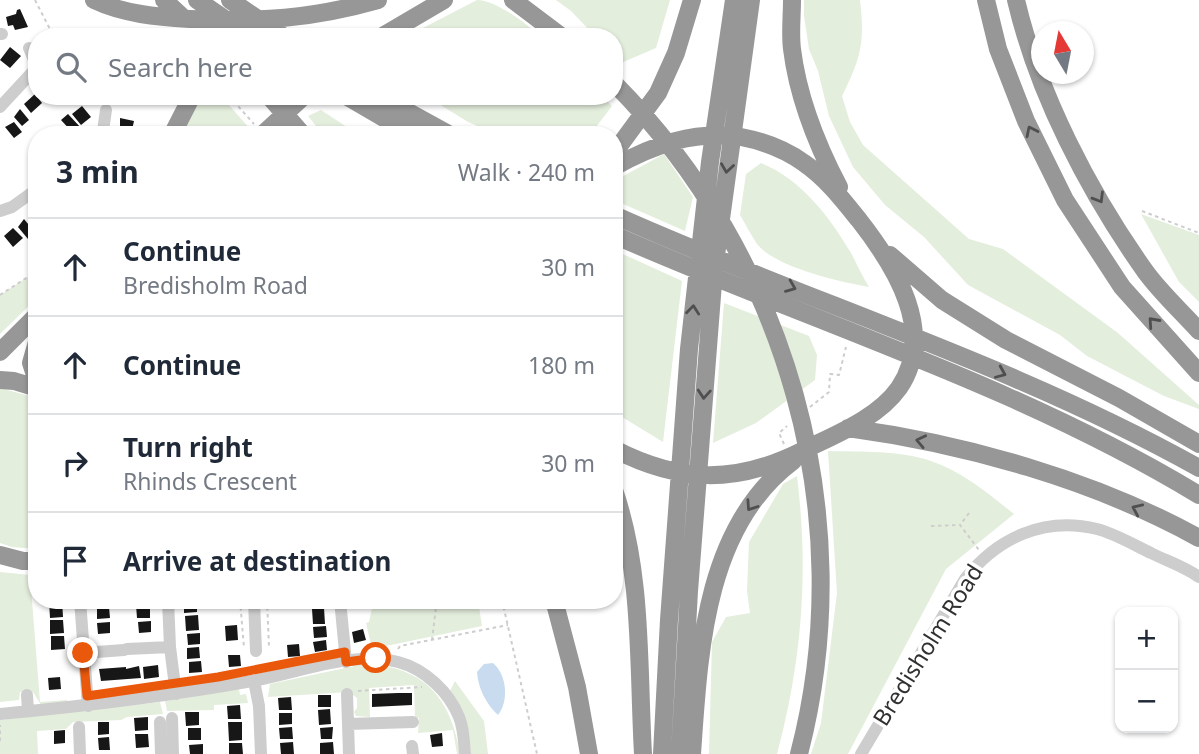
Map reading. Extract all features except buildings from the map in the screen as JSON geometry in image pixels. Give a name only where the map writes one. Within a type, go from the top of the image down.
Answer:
[{"type":"highway","points":[[94,0],[155,17],[247,22],[302,17],[378,0]]},
{"type":"highway","points":[[163,0],[194,28]]},
{"type":"highway","points":[[197,0],[238,28]]},
{"type":"highway","points":[[230,0],[271,28]]},
{"type":"highway","points":[[229,28],[244,0]]},
{"type":"highway","points":[[393,28],[444,0]]},
{"type":"highway","points":[[623,141],[658,93],[676,53],[692,0]]},
{"type":"highway","points":[[731,75],[734,0]]},
{"type":"highway","points":[[680,754],[689,591],[688,502],[698,260],[731,75],[751,0]]},
{"type":"highway","points":[[792,0],[792,47],[802,100],[823,157],[849,208]]},
{"type":"highway","points":[[986,0],[998,50],[1026,121],[1065,200],[1122,287],[1199,373]]},
{"type":"highway","points":[[1016,0],[1025,37],[1058,117],[1095,192],[1146,272],[1199,331]]},
{"type":"highway","points":[[519,4],[550,28]]},
{"type":"highway","points":[[623,93],[687,171],[742,259],[781,350],[798,408],[816,487],[822,554],[821,611],[814,684],[799,754]]},
{"type":"highway","points":[[177,126],[187,105]]},
{"type":"highway","points":[[277,105],[295,126]]},
{"type":"highway","points":[[264,126],[292,105]]},
{"type":"highway","points":[[361,105],[398,126]]},
{"type":"highway","points":[[395,105],[434,126]]},
{"type":"highway","points":[[623,163],[678,139],[704,136],[740,137],[770,145],[802,161],[822,178],[876,243],[908,303],[914,328],[912,354],[906,375],[892,396],[848,428],[770,465],[732,475],[682,474],[623,453]]},
{"type":"highway","points":[[623,219],[1051,395],[1149,440],[1199,468]]},
{"type":"highway","points":[[623,239],[1007,396],[1132,456],[1199,495]]},
{"type":"highway","points":[[876,243],[942,300],[1006,340],[1119,398],[1199,444]]},
{"type":"highway","points":[[0,352],[28,324]]},
{"type":"highway","points":[[1061,368],[1199,453]]},
{"type":"highway","points":[[0,380],[28,385]]},
{"type":"highway","points":[[848,428],[1000,459],[1080,486],[1199,538]]},
{"type":"highway","points":[[692,754],[703,640],[720,571],[736,532],[757,498],[788,465],[818,443]]},
{"type":"highway","points":[[662,754],[669,620],[688,502]]},
{"type":"highway","points":[[623,521],[634,582],[643,754]]},
{"type":"highway","points":[[0,555],[28,561]]},
{"type":"highway","points":[[556,609],[577,687],[589,754]]},
{"type":"street","points":[[0,107],[28,77]]},
{"type":"street","points":[[105,126],[106,110]]},
{"type":"street","points":[[0,211],[28,196]]},
{"type":"street","name":"Bredisholm Road","points":[[861,754],[965,579],[984,557],[1022,534],[1053,527],[1083,526],[1110,534],[1199,577]]},
{"type":"street","points":[[81,609],[88,706]]},
{"type":"street","points":[[168,609],[176,694]]},
{"type":"street","points":[[254,609],[256,651]]},
{"type":"street","points":[[341,609],[346,662]]},
{"type":"street","points":[[83,653],[170,647]]},
{"type":"street","points":[[0,714],[176,694],[376,658],[415,669],[442,691],[459,717],[465,754]]},
{"type":"street","points":[[254,681],[259,706],[261,754]]},
{"type":"street","points":[[347,694],[349,754]]},
{"type":"street","points":[[27,695],[28,712]]},
{"type":"street","points":[[162,754],[166,720],[173,754]]},
{"type":"street","points":[[348,724],[413,722]]},
{"type":"street","points":[[79,727],[80,754]]},
{"type":"path","points":[[35,0],[49,28]]},
{"type":"path","points":[[237,105],[255,126]]},
{"type":"path","points":[[1142,211],[1199,233]]},
{"type":"path","points":[[0,295],[28,277]]},
{"type":"path","points":[[839,375],[846,347]]},
{"type":"path","points":[[960,525],[969,513]]},
{"type":"path","points":[[931,526],[960,525]]},
{"type":"path","points":[[960,525],[984,557]]},
{"type":"path","points":[[432,640],[436,609]]},
{"type":"path","points":[[505,609],[537,754]]},
{"type":"path","points":[[389,660],[400,646],[509,625]]},
{"type":"path","points":[[415,681],[429,692]]},
{"type":"path","points":[[347,694],[372,689],[422,687]]},
{"type":"path","points":[[0,714],[0,741]]},
{"type":"green space","points":[[477,0],[502,8],[530,28],[423,28]]},
{"type":"green space","points":[[556,0],[670,0],[656,48],[623,62],[623,28],[587,28]]},
{"type":"green space","points":[[804,0],[860,0],[860,50],[842,96],[850,122],[863,145],[969,239],[1003,249],[1118,333],[1199,405],[1199,409],[1164,396],[1087,356],[1060,335],[968,285],[924,237],[885,205],[853,167],[829,116],[818,71],[809,49]]},
{"type":"green space","points":[[194,105],[229,105],[247,126],[182,126]]},
{"type":"green space","points":[[441,105],[612,106],[597,126],[477,126]]},
{"type":"green space","points":[[321,110],[345,126],[316,126],[308,116]]},
{"type":"green space","points":[[664,154],[693,197],[685,231],[623,204],[623,176]]},
{"type":"green space","points":[[761,163],[789,178],[813,200],[843,239],[869,287],[793,266],[778,260],[757,244],[740,215],[746,174]]},
{"type":"green space","points":[[1141,214],[1199,235],[1199,302],[1179,282]]},
{"type":"green space","points":[[623,254],[682,281],[663,442],[623,418]]},
{"type":"green space","points":[[28,277],[28,307],[0,334],[0,295]]},
{"type":"green space","points":[[724,303],[809,336],[817,355],[815,380],[756,423],[713,443]]},
{"type":"green space","points":[[0,388],[28,396],[28,548],[0,543]]},
{"type":"green space","points":[[828,451],[893,453],[931,461],[965,477],[1014,514],[946,569],[848,754],[811,754],[821,723],[837,593]]},
{"type":"green space","points":[[797,476],[803,582],[801,616],[792,685],[777,754],[709,754],[712,642],[726,617],[750,613],[747,591],[749,542],[783,484]]},
{"type":"green space","points":[[0,572],[28,575],[28,609],[33,609],[40,702],[67,702],[41,705],[33,692],[20,692],[19,700],[0,702]]},
{"type":"green space","points":[[372,609],[479,609],[482,626],[386,646],[371,645],[366,623],[369,622]]},
{"type":"green space","points":[[364,664],[403,671],[431,689],[450,717],[460,754],[457,754],[453,730],[418,733],[419,718],[415,718],[414,685],[369,688],[370,717],[356,716],[354,712],[357,698],[349,692],[268,697],[270,684]]},
{"type":"green space","points":[[455,681],[484,721],[488,754],[471,754],[469,734],[450,691]]},
{"type":"green space","points":[[239,689],[240,695],[246,694],[248,703],[214,705],[214,710],[167,711],[165,701]]},
{"type":"green space","points":[[160,702],[163,714],[127,717],[121,720],[73,722],[66,729],[37,731],[38,754],[0,754],[0,720]]},
{"type":"water","points":[[493,663],[501,674],[505,688],[504,703],[498,715],[483,695],[477,672],[484,664]]},
{"type":"route","points":[[83,653],[87,696],[218,677],[345,652],[346,662],[376,658]]}]
